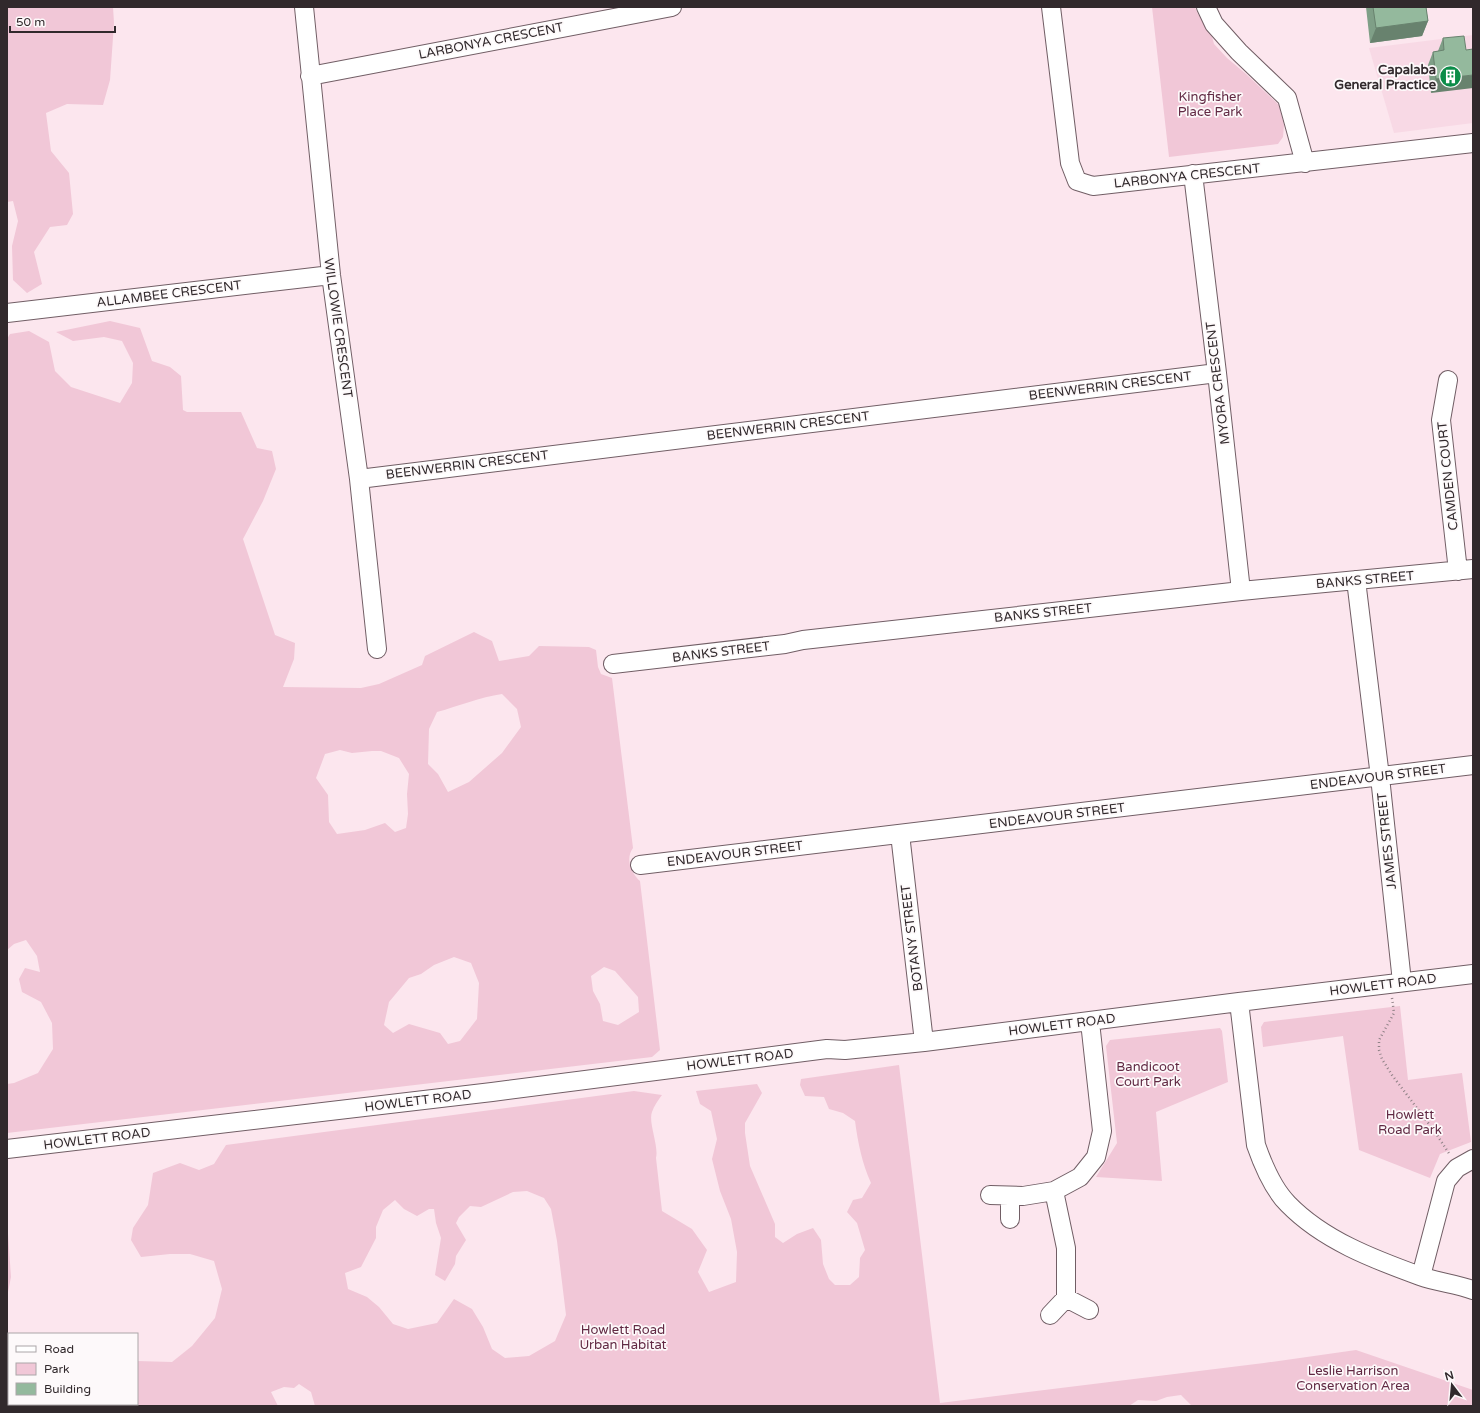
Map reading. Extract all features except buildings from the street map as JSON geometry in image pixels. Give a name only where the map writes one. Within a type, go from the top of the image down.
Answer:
[{"type":"street","name":"WILLOWIE CRESCENT","points":[[304,7],[331,275],[359,479],[378,649]]},
{"type":"street","name":"LARBONYA CRESCENT","points":[[310,76],[672,7]]},
{"type":"street","name":"LARBONYA CRESCENT","points":[[1051,7],[1070,163],[1077,181],[1093,186],[1305,163],[1473,142]]},
{"type":"street","points":[[1206,7],[1214,24],[1239,52],[1287,98],[1305,163]]},
{"type":"street","name":"MYORA CRESCENT","points":[[1193,174],[1241,591]]},
{"type":"street","name":"ALLAMBEE CRESCENT","points":[[7,313],[331,275]]},
{"type":"street","name":"BEENWERRIN CRESCENT","points":[[359,479],[1217,373]]},
{"type":"street","name":"CAMDEN COURT","points":[[1448,380],[1441,420],[1465,570]]},
{"type":"street","name":"BANKS STREET","points":[[613,664],[785,644],[803,640],[1241,591],[1465,570]]},
{"type":"street","name":"JAMES STREET","points":[[1356,580],[1380,778],[1396,983]]},
{"type":"street","name":"ENDEAVOUR STREET","points":[[640,865],[1380,778],[1473,765]]},
{"type":"street","name":"BOTANY STREET","points":[[900,834],[924,1042]]},
{"type":"street","name":"HOWLETT ROAD","points":[[7,1149],[492,1092],[827,1049],[845,1050],[924,1042],[1473,974]]},
{"type":"street","points":[[1239,1002],[1256,1145],[1262,1164],[1287,1203],[1318,1230],[1354,1249],[1421,1276],[1473,1290]]},
{"type":"street","points":[[990,1195],[1024,1196],[1054,1191],[1080,1177],[1096,1157],[1102,1131],[1090,1022]]},
{"type":"street","points":[[1421,1276],[1446,1181],[1457,1168],[1473,1159]]},
{"type":"street","points":[[1050,1315],[1066,1298],[1066,1248],[1054,1191]]},
{"type":"street","points":[[1010,1196],[1010,1219]]},
{"type":"street","points":[[1066,1298],[1089,1310]]},
{"type":"path","points":[[1396,983],[1394,1013],[1379,1040],[1379,1050],[1382,1059],[1392,1075],[1435,1132],[1457,1168]]},
{"type":"shaded area","points":[[1473,35],[1473,123],[1394,133],[1369,48]]},
{"type":"green space","points":[[7,7],[113,7],[114,23],[110,80],[103,105],[67,104],[46,113],[51,151],[69,173],[73,214],[67,225],[50,227],[34,252],[42,284],[27,293],[13,280],[12,246],[18,221],[13,201],[7,202]]},
{"type":"green space","name":"Kingfisher Place Park","points":[[1152,7],[1195,7],[1198,14],[1210,29],[1214,44],[1227,58],[1279,105],[1284,125],[1283,137],[1278,144],[1169,157]]},
{"type":"green space","points":[[110,321],[140,328],[152,361],[170,367],[181,376],[183,410],[187,412],[241,412],[257,448],[272,451],[276,469],[263,501],[243,539],[275,635],[295,643],[294,659],[283,687],[361,688],[379,684],[422,665],[425,656],[474,632],[492,641],[499,661],[529,656],[539,646],[589,647],[596,650],[598,667],[601,674],[612,678],[633,848],[629,861],[634,874],[640,881],[660,1050],[652,1057],[7,1133],[7,1084],[14,1083],[38,1073],[53,1049],[52,1023],[41,1002],[22,992],[19,979],[25,968],[40,972],[37,956],[26,940],[14,944],[7,950],[7,339],[10,334],[29,331],[49,342],[55,371],[71,387],[120,403],[132,383],[133,363],[122,341],[104,337],[73,341],[56,332]],"holes":[[[502,694],[517,709],[521,727],[502,753],[469,782],[448,792],[438,774],[428,764],[429,729],[437,712]],[[340,750],[352,753],[381,751],[399,758],[409,774],[407,794],[408,814],[406,828],[395,832],[385,823],[365,830],[337,834],[329,822],[328,795],[316,778],[325,754]],[[454,957],[471,963],[479,983],[477,1019],[460,1041],[448,1044],[440,1033],[409,1024],[393,1033],[384,1025],[389,1002],[409,978],[421,974],[434,965]],[[604,967],[615,971],[638,997],[639,1012],[618,1025],[603,1021],[600,1004],[593,991],[591,976]]]},
{"type":"green space","name":"Howlett Road Park","points":[[1400,1006],[1408,1080],[1462,1073],[1471,1142],[1440,1154],[1430,1178],[1359,1150],[1343,1036],[1263,1047],[1261,1027],[1264,1022]]},
{"type":"green space","name":"Bandicoot Court Park","points":[[1220,1028],[1222,1031],[1228,1082],[1156,1112],[1162,1181],[1096,1177],[1117,1143],[1106,1046],[1110,1040]]},
{"type":"green space","points":[[899,1065],[940,1403],[1264,1363],[1356,1350],[1473,1390],[1473,1406],[1192,1406],[1181,1395],[1167,1397],[1156,1401],[1138,1400],[1129,1406],[315,1406],[311,1392],[299,1384],[294,1388],[284,1387],[271,1392],[278,1406],[101,1406],[138,1405],[138,1361],[172,1362],[192,1346],[215,1318],[222,1289],[214,1261],[190,1254],[170,1254],[141,1257],[131,1240],[133,1228],[148,1205],[153,1173],[180,1163],[199,1170],[214,1164],[226,1145],[634,1091],[662,1095],[652,1112],[651,1122],[657,1153],[656,1158],[662,1211],[692,1229],[707,1250],[698,1272],[709,1292],[736,1282],[737,1252],[731,1219],[720,1191],[712,1159],[717,1139],[711,1111],[700,1104],[696,1091],[757,1084],[762,1093],[745,1123],[745,1133],[750,1166],[775,1224],[775,1237],[783,1243],[797,1234],[813,1228],[821,1240],[823,1264],[829,1279],[835,1285],[850,1285],[859,1277],[860,1258],[865,1250],[857,1223],[847,1212],[853,1200],[862,1198],[871,1183],[861,1153],[855,1121],[843,1113],[829,1109],[824,1097],[805,1096],[800,1085],[801,1079]],"holes":[[[527,1191],[544,1198],[551,1209],[557,1241],[566,1315],[555,1341],[529,1356],[505,1358],[492,1349],[483,1327],[472,1309],[454,1299],[437,1323],[408,1329],[393,1324],[379,1307],[367,1297],[348,1289],[345,1273],[361,1267],[376,1238],[376,1227],[383,1210],[395,1200],[404,1209],[417,1216],[429,1209],[434,1209],[436,1223],[441,1238],[435,1275],[445,1281],[455,1264],[456,1256],[466,1240],[456,1223],[459,1217],[470,1206],[481,1207],[513,1192]]]},
{"type":"green space","points":[[7,1219],[11,1277],[7,1297]]},
{"type":"place","name":"Capalaba General Practice","points":[[1451,77]]},
{"type":"park label","name":"Howlett Road Urban Habitat","points":[[623,1338]]},
{"type":"park label","name":"Leslie Harrison Conservation Area","points":[[1353,1378]]}]
